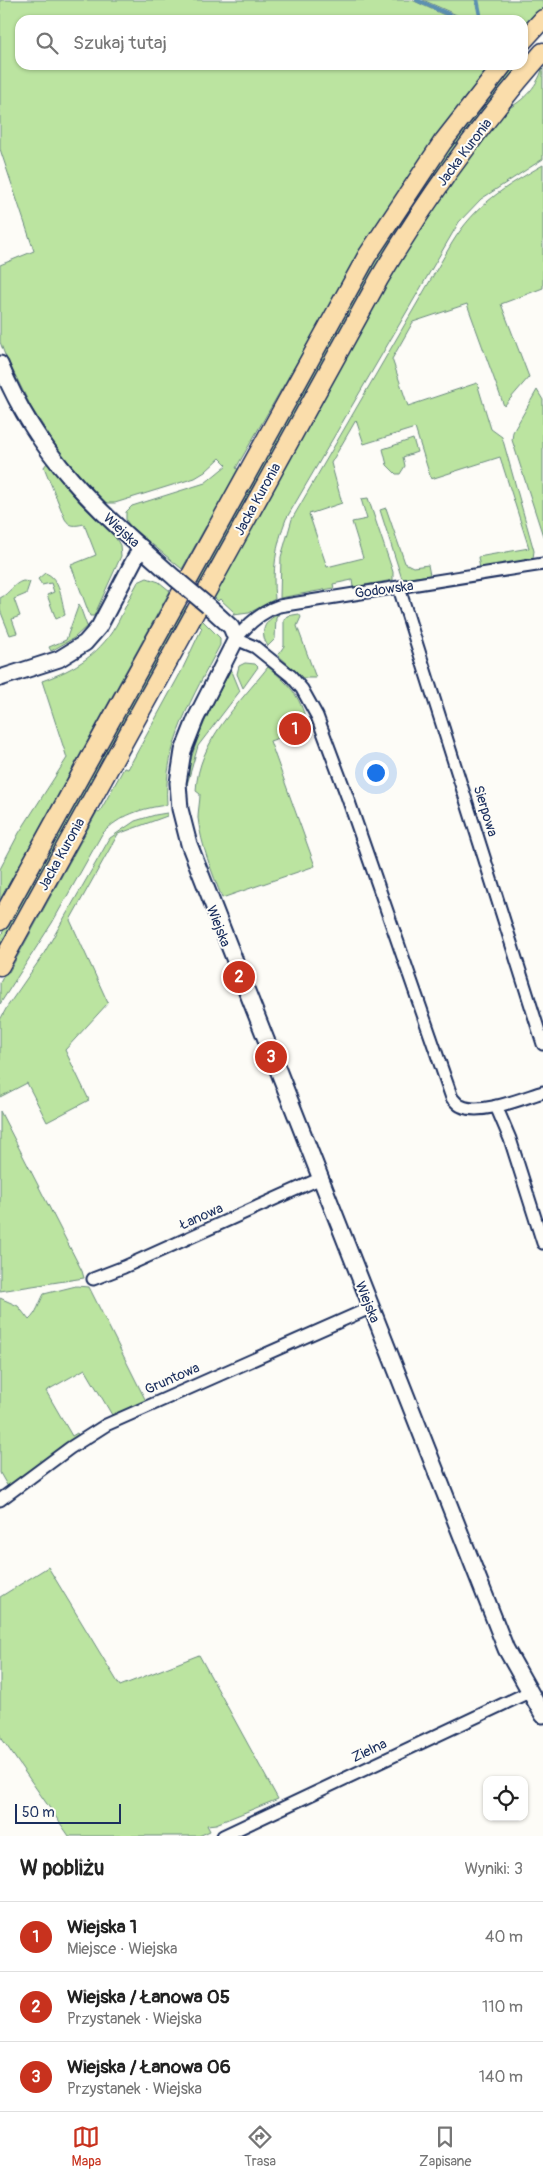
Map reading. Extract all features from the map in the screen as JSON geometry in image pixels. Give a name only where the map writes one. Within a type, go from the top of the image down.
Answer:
[{"type":"main road","points":[[528,36],[543,19]]},
{"type":"main road","name":"Jacka Kuronia","points":[[528,70],[543,52]]},
{"type":"main road","name":"Jacka Kuronia","points":[[0,921],[367,256],[442,143],[499,70]]},
{"type":"main road","name":"Jacka Kuronia","points":[[0,966],[383,272],[407,232],[458,158],[528,70]]},
{"type":"street","name":"Wiejska","points":[[0,364],[16,399],[37,435],[50,454],[86,497],[231,627],[236,639],[189,733],[180,770],[180,809],[194,860],[506,1649],[543,1714]]},
{"type":"street","points":[[0,678],[59,658],[85,643],[99,627],[141,548]]},
{"type":"street","name":"Godowska","points":[[236,639],[247,626],[262,614],[279,606],[543,564]]},
{"type":"street","name":"Sierpowa","points":[[400,588],[543,1044]]},
{"type":"street","points":[[236,639],[251,644],[291,676],[302,689],[317,716],[347,796],[452,1098],[460,1106],[470,1109],[496,1106],[543,1092]]},
{"type":"street","points":[[496,1106],[510,1139],[543,1243]]},
{"type":"street","name":"Łanowa","points":[[94,1279],[319,1179]]},
{"type":"street","name":"Gruntowa","points":[[0,1500],[70,1448],[106,1425],[370,1308]]},
{"type":"street","name":"Zielna","points":[[223,1836],[529,1692]]},
{"type":"green space","points":[[0,0],[412,0],[444,15],[15,15],[15,70],[489,70],[454,113],[376,225],[236,468],[239,470],[182,569],[130,526],[126,520],[126,512],[132,506],[205,483],[227,465],[220,458],[205,472],[195,478],[115,503],[104,503],[61,454],[31,407],[0,342],[0,265],[34,251],[0,149]]},
{"type":"green space","points":[[423,0],[543,0],[543,8],[528,24],[528,15],[457,15]]},
{"type":"green space","points":[[543,65],[543,159],[481,199],[459,222],[286,519],[276,558],[274,578],[275,599],[249,613],[233,615],[234,612],[220,599],[218,601],[214,597],[386,281],[441,195],[505,110],[512,107],[530,92],[538,79]]},
{"type":"green space","points":[[509,70],[517,70],[475,123],[201,586],[196,581],[369,267],[436,164]]},
{"type":"green space","points":[[543,165],[543,288],[501,304],[529,377],[504,406],[467,304],[413,322],[392,359],[408,406],[477,383],[491,429],[502,437],[534,551],[533,558],[529,561],[480,569],[478,557],[529,548],[500,457],[431,479],[415,428],[364,444],[356,420],[331,463],[342,503],[309,514],[327,567],[363,558],[352,522],[367,519],[361,499],[368,498],[393,572],[393,580],[353,587],[352,580],[333,584],[334,588],[280,598],[281,557],[292,519],[452,243],[461,229],[481,207],[504,189]]},
{"type":"green space","points":[[537,390],[543,400],[543,536],[512,440],[513,432]]},
{"type":"green space","points":[[413,439],[417,452],[403,457],[405,466],[400,474],[396,474],[387,465],[383,449]]},
{"type":"green space","points":[[47,463],[80,503],[115,537],[120,545],[121,556],[94,616],[90,616],[71,565],[96,555],[84,524],[73,525],[65,519],[44,467]]},
{"type":"green space","points":[[386,508],[405,563],[413,567],[428,565],[430,575],[402,579],[380,510]]},
{"type":"green space","points":[[45,573],[54,579],[61,597],[65,615],[56,619],[47,595],[54,592],[51,583],[42,585],[38,579]]},
{"type":"green space","points":[[147,578],[159,582],[170,591],[0,900],[0,869],[19,833],[67,758],[42,681],[77,665],[96,651],[112,632],[138,582]]},
{"type":"green space","points":[[23,581],[30,582],[26,594],[14,599],[20,616],[12,619],[17,633],[10,635],[0,610],[0,598]]},
{"type":"green space","points":[[183,603],[188,608],[0,948],[0,937]]},
{"type":"green space","points":[[79,604],[87,626],[74,638],[51,651],[49,647],[66,640]]},
{"type":"green space","points":[[279,614],[276,618],[275,639],[268,646],[265,641],[264,627]]},
{"type":"green space","points":[[299,614],[301,617],[297,626],[316,678],[303,678],[278,655],[284,646],[284,620],[287,616]]},
{"type":"green space","points":[[201,619],[220,638],[220,645],[190,702],[175,741],[167,783],[167,805],[149,808],[124,817],[102,834],[52,923],[0,1004],[0,983],[6,971],[9,972],[97,812],[99,813],[124,768],[128,769],[181,672],[202,628],[198,624]]},
{"type":"green space","points":[[245,663],[255,664],[258,667],[243,688],[237,674],[239,666]]},
{"type":"green space","points":[[268,667],[295,694],[308,728],[270,741],[315,866],[222,898],[207,858],[199,828],[200,794],[196,791],[198,773],[204,756],[222,724]]},
{"type":"green space","points":[[231,669],[240,691],[198,746],[186,788],[192,756],[202,727]]},
{"type":"green space","points":[[167,813],[167,816],[118,834],[70,920],[108,1003],[65,1050],[89,1100],[47,1122],[27,1083],[0,1097],[0,1020],[43,955],[110,838],[135,821]]},
{"type":"green space","points":[[0,1111],[82,1271],[84,1278],[0,1291]]},
{"type":"green space","points":[[76,1286],[89,1287],[146,1401],[112,1415],[85,1369],[46,1391],[72,1436],[77,1433],[79,1436],[8,1487],[0,1473],[0,1298],[18,1306],[29,1320],[36,1311],[44,1294]]},
{"type":"green space","points":[[48,1567],[120,1686],[199,1655],[278,1799],[216,1824],[207,1825],[210,1831],[199,1836],[69,1836],[0,1736],[0,1597]]},
{"type":"waterway","points":[[417,0],[450,15]]},
{"type":"waterway","points":[[477,0],[480,15]]},
{"type":"place","name":"Wiejska 1","points":[[295,729]]},
{"type":"place","name":"Wiejska / Łanowa 05","points":[[239,977]]},
{"type":"place","name":"Wiejska / Łanowa 06","points":[[271,1057]]}]
